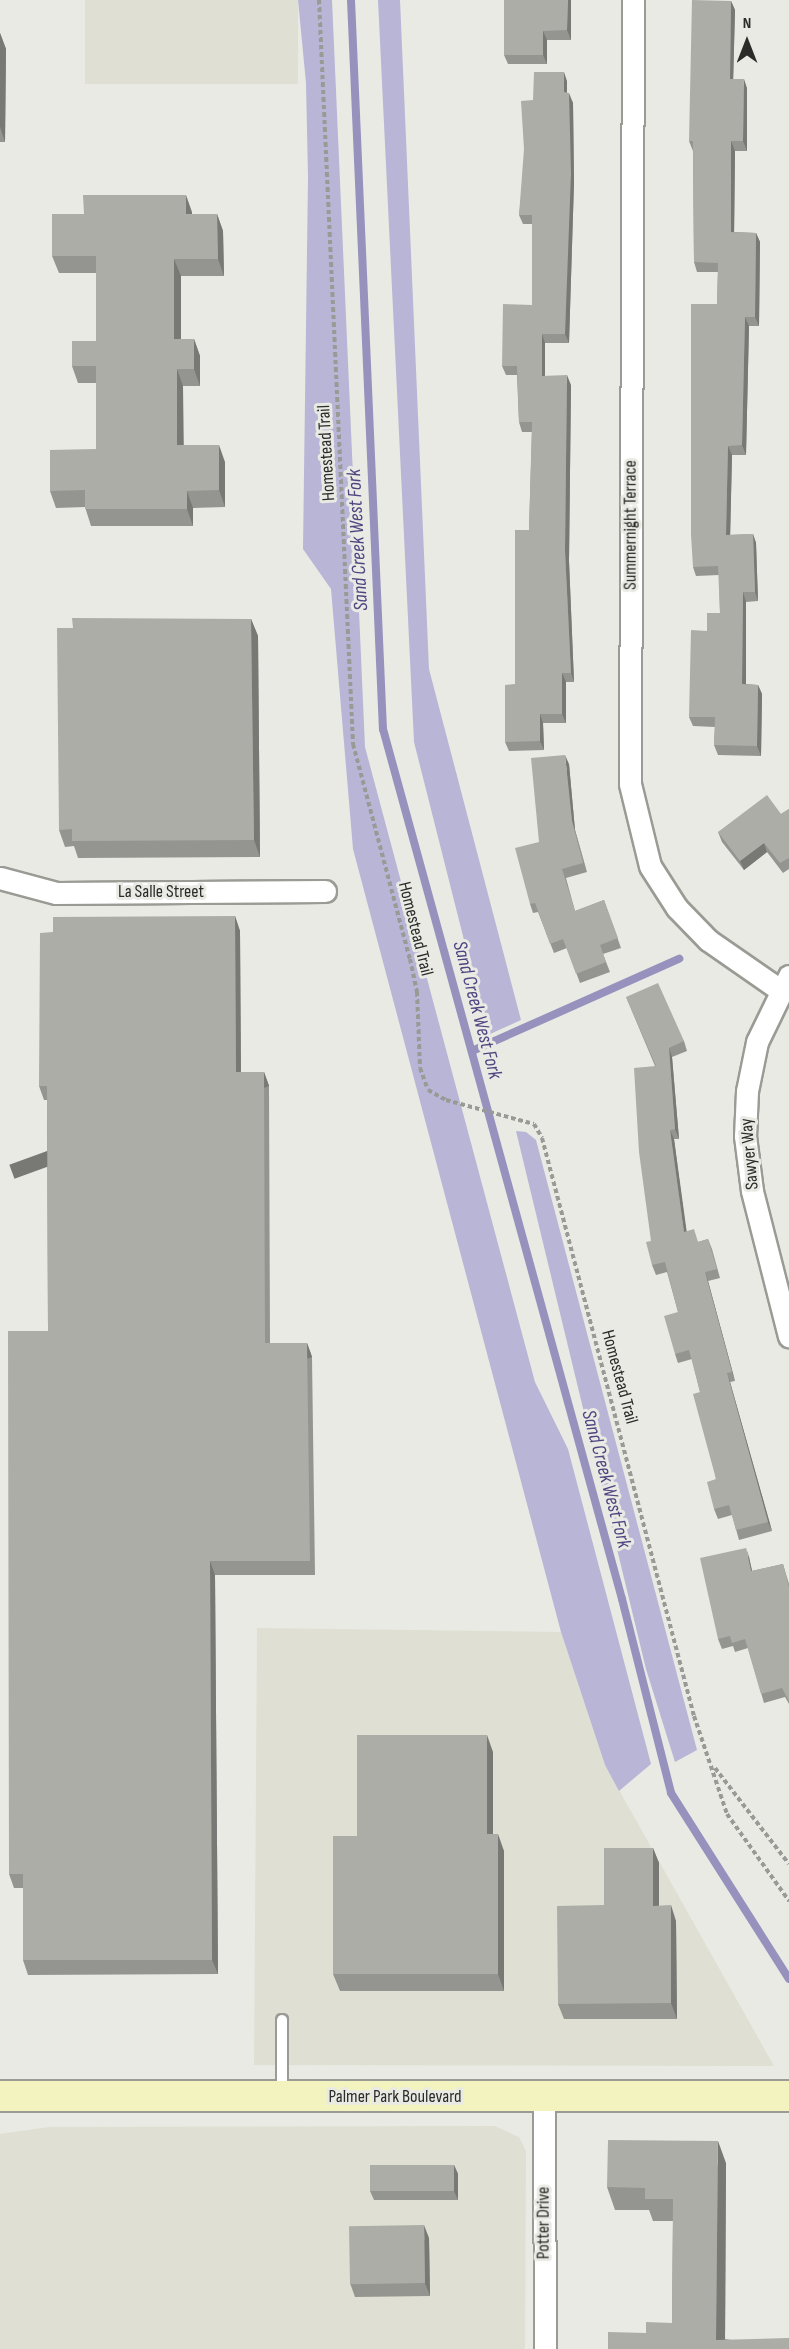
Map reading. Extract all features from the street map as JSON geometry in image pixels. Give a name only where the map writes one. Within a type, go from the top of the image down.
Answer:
[{"type":"main road","name":"Palmer Park Boulevard","points":[[0,2096],[789,2096]]},
{"type":"street","name":"Summernight Terrace","points":[[633,0],[630,784],[650,866],[677,908],[708,940],[784,983]]},
{"type":"street","name":"La Salle Street","points":[[0,878],[56,893],[325,891]]},
{"type":"street","name":"Sawyer Way","points":[[784,983],[757,1042],[747,1091],[745,1136],[752,1191],[789,1336]]},
{"type":"street","name":"Potter Drive","points":[[544,2096],[545,2349]]},
{"type":"lane","points":[[282,2020],[282,2097]]},
{"type":"path","name":"Homestead Trail","points":[[319,0],[353,744],[417,992],[420,1068],[428,1090],[446,1101],[534,1124],[542,1138],[694,1716],[727,1814],[789,1900]]},
{"type":"path","name":"Homestead Trail","points":[[712,1765],[789,1864]]},
{"type":"shaded area","points":[[85,0],[298,0],[298,84],[85,84]]},
{"type":"shaded area","points":[[298,0],[332,0],[365,747],[535,1382],[568,1449],[651,1764],[619,1791],[605,1765],[561,1632],[353,849],[331,589],[303,549],[308,177],[306,83]]},
{"type":"shaded area","points":[[378,0],[400,0],[429,669],[521,1020],[488,1035],[414,742]]},
{"type":"shaded area","points":[[516,1131],[526,1132],[536,1140],[697,1750],[675,1762],[646,1669]]},
{"type":"shaded area","points":[[257,1628],[561,1632],[605,1765],[774,2066],[254,2065]]},
{"type":"shaded area","points":[[495,2126],[519,2137],[526,2151],[525,2349],[0,2349],[0,2134],[49,2127]]},
{"type":"building","points":[[504,0],[568,0],[567,30],[543,31],[543,55],[504,55]]},
{"type":"building","points":[[692,0],[731,1],[730,79],[744,79],[743,141],[731,141],[731,232],[756,233],[755,317],[745,317],[742,445],[728,446],[726,535],[753,534],[755,592],[743,592],[742,684],[758,685],[757,746],[714,745],[715,717],[689,717],[691,630],[707,631],[707,613],[720,613],[718,566],[693,567],[691,535],[691,304],[717,304],[718,263],[694,262],[693,141],[689,141]]},
{"type":"building","points":[[534,72],[564,72],[564,92],[569,93],[571,173],[565,334],[542,334],[542,376],[567,375],[565,551],[571,673],[562,673],[562,714],[540,714],[540,741],[505,742],[505,685],[515,684],[515,530],[529,530],[532,422],[519,422],[517,366],[502,366],[503,304],[532,305],[532,215],[519,215],[524,149],[521,101],[533,100]]},
{"type":"building","points":[[83,195],[186,195],[186,214],[217,214],[218,259],[174,259],[174,339],[194,339],[194,369],[177,369],[177,445],[219,445],[219,490],[187,491],[187,509],[85,509],[85,490],[50,491],[50,450],[96,449],[96,366],[72,366],[72,341],[96,341],[96,256],[52,256],[52,214],[84,214]]},
{"type":"building","points":[[72,618],[251,619],[254,840],[72,841],[72,829],[59,830],[57,628],[73,628]]},
{"type":"building","points":[[565,755],[572,821],[583,863],[562,869],[575,911],[604,900],[618,938],[600,945],[606,962],[576,974],[563,939],[550,944],[535,903],[530,904],[515,848],[539,842],[531,758]]},
{"type":"building","points":[[767,795],[781,814],[789,809],[789,858],[780,863],[764,843],[740,861],[718,832]]},
{"type":"building","points":[[235,916],[236,1072],[264,1072],[265,1343],[307,1343],[310,1561],[210,1561],[212,1960],[23,1960],[23,1874],[9,1874],[8,1331],[48,1331],[47,1086],[39,1086],[40,933],[53,932],[53,917]]},
{"type":"building","points":[[658,983],[684,1041],[669,1048],[675,1129],[670,1130],[684,1232],[694,1229],[698,1242],[708,1239],[717,1269],[705,1272],[732,1372],[727,1373],[768,1522],[736,1530],[729,1505],[714,1509],[707,1482],[716,1479],[693,1394],[700,1392],[689,1350],[675,1354],[664,1316],[678,1312],[665,1262],[652,1265],[646,1242],[651,1241],[639,1152],[634,1068],[656,1066],[626,997]]},
{"type":"building","points":[[746,1548],[751,1571],[783,1564],[789,1587],[789,1701],[782,1688],[761,1694],[745,1639],[732,1643],[730,1636],[718,1639],[700,1558]]},
{"type":"building","points":[[357,1735],[487,1735],[487,1834],[498,1834],[498,1974],[333,1974],[333,1836],[357,1836]]},
{"type":"building","points":[[604,1848],[653,1848],[653,1906],[671,1905],[671,2003],[558,2004],[557,1906],[604,1905]]},
{"type":"building","points":[[608,2140],[718,2141],[716,2340],[789,2338],[789,2349],[608,2349],[608,2332],[646,2333],[646,2322],[672,2323],[673,2199],[645,2199],[645,2188],[607,2187]]},
{"type":"building","points":[[370,2165],[454,2165],[454,2191],[370,2191]]},
{"type":"building","points":[[424,2225],[425,2283],[350,2284],[349,2226]]},
{"type":"waterway","name":"Sand Creek West Fork","points":[[351,0],[383,729],[622,1599],[671,1793],[789,1979]]},
{"type":"waterway","points":[[472,1051],[679,959]]}]
